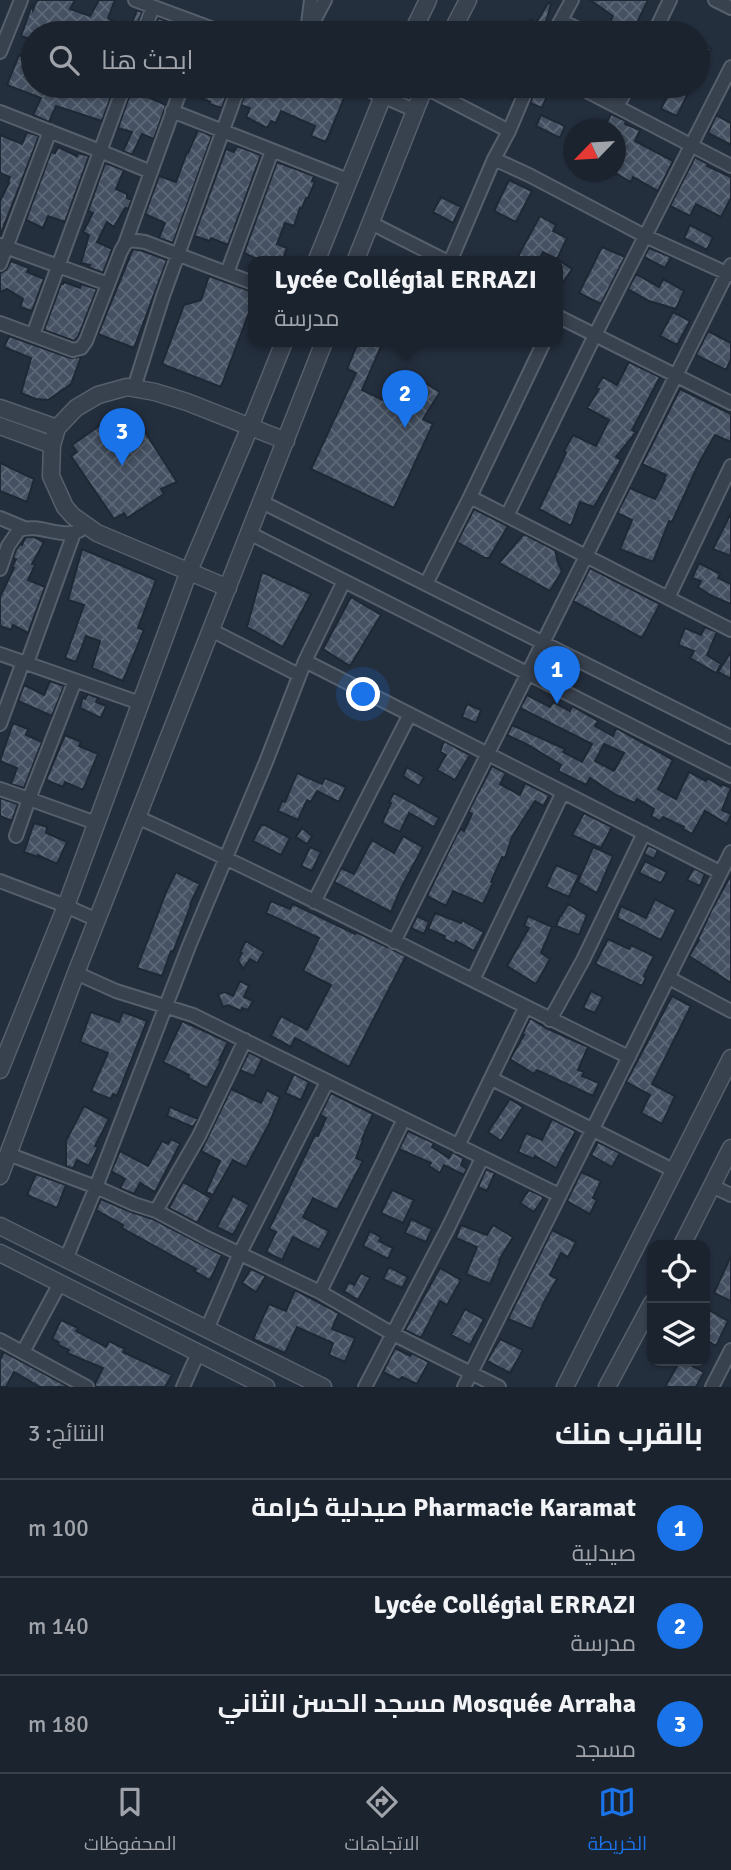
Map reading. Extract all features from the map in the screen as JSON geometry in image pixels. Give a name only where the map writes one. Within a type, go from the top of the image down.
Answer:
[{"type":"street","points":[[0,52],[21,0]]},
{"type":"street","points":[[135,0],[191,21]]},
{"type":"street","points":[[308,21],[311,0]]},
{"type":"street","points":[[314,21],[325,0]]},
{"type":"street","points":[[418,21],[428,0]]},
{"type":"street","points":[[457,21],[468,0]]},
{"type":"street","points":[[561,21],[572,0]]},
{"type":"street","points":[[660,21],[670,0]]},
{"type":"street","points":[[716,0],[731,8]]},
{"type":"street","points":[[148,21],[153,7]]},
{"type":"street","points":[[507,516],[731,67]]},
{"type":"street","points":[[33,335],[120,98]]},
{"type":"street","points":[[0,323],[72,350],[81,348],[125,244],[177,98]]},
{"type":"street","points":[[134,388],[153,325],[235,98]]},
{"type":"street","points":[[318,256],[381,98]]},
{"type":"street","points":[[396,98],[414,110]]},
{"type":"street","points":[[357,256],[420,98]]},
{"type":"street","points":[[446,98],[509,131]]},
{"type":"street","points":[[452,256],[523,98]]},
{"type":"street","points":[[600,98],[731,166]]},
{"type":"street","points":[[617,107],[622,98]]},
{"type":"street","points":[[172,111],[348,180]]},
{"type":"street","points":[[0,112],[151,172]]},
{"type":"street","points":[[0,264],[3,246],[51,131]]},
{"type":"street","points":[[227,273],[272,151]]},
{"type":"street","points":[[394,942],[729,271],[645,236],[529,174],[494,159]]},
{"type":"street","points":[[370,223],[437,256]]},
{"type":"street","points":[[125,244],[136,240],[248,281]]},
{"type":"street","points":[[3,246],[108,284]]},
{"type":"street","points":[[563,320],[731,404]]},
{"type":"street","points":[[0,1070],[66,906],[188,571],[282,347]]},
{"type":"street","points":[[0,1175],[76,973],[322,347]]},
{"type":"street","points":[[426,584],[542,347]]},
{"type":"street","points":[[79,529],[65,507],[51,476],[52,445],[57,428],[76,408],[112,390],[127,387],[155,392],[286,441]]},
{"type":"street","points":[[0,408],[57,428]]},
{"type":"street","points":[[0,426],[52,445]]},
{"type":"street","points":[[668,598],[731,466]]},
{"type":"street","points":[[470,497],[731,630]]},
{"type":"street","points":[[262,502],[731,737]]},
{"type":"street","points":[[0,518],[24,528],[41,528],[68,534],[79,529],[97,533],[228,588]]},
{"type":"street","points":[[0,569],[8,546],[16,533],[24,528]]},
{"type":"street","points":[[0,724],[79,529]]},
{"type":"street","points":[[249,533],[731,776]]},
{"type":"street","points":[[66,1259],[299,675],[344,581]]},
{"type":"street","points":[[211,630],[299,675]]},
{"type":"street","points":[[0,654],[140,703]]},
{"type":"street","points":[[305,661],[720,872]]},
{"type":"street","points":[[16,836],[75,681]]},
{"type":"street","points":[[314,902],[410,714]]},
{"type":"street","points":[[0,789],[96,823]]},
{"type":"street","points":[[473,980],[564,792]]},
{"type":"street","points":[[137,817],[225,857],[628,1057]]},
{"type":"street","points":[[550,1020],[583,960],[644,833]]},
{"type":"street","points":[[464,1387],[731,852]]},
{"type":"street","points":[[0,881],[97,920]]},
{"type":"street","points":[[76,973],[116,991],[193,1015],[559,1195]]},
{"type":"street","points":[[669,978],[731,1011]]},
{"type":"street","points":[[458,1146],[525,1008]]},
{"type":"street","points":[[156,1211],[199,1136],[245,1040]]},
{"type":"street","points":[[565,1387],[731,1058]]},
{"type":"street","points":[[492,1079],[673,1170]]},
{"type":"street","points":[[207,1329],[240,1252],[327,1082]]},
{"type":"street","points":[[320,1292],[404,1119]]},
{"type":"street","points":[[685,1240],[731,1148]]},
{"type":"street","points":[[8,1154],[156,1211],[320,1292],[393,1334],[499,1387]]},
{"type":"street","points":[[366,1387],[482,1158]]},
{"type":"street","points":[[712,1186],[731,1195]]},
{"type":"street","points":[[0,1226],[207,1329],[296,1381],[323,1387]]},
{"type":"street","points":[[0,1253],[266,1387]]},
{"type":"street","points":[[23,1352],[60,1283]]},
{"type":"street","points":[[607,1387],[647,1312]]},
{"type":"street","points":[[0,1340],[85,1387]]},
{"type":"street","points":[[712,1387],[731,1350]]},
{"type":"street","points":[[183,1387],[198,1353]]},
{"type":"building","points":[[37,0],[75,0],[70,9],[90,16],[99,0],[115,0],[108,18],[113,21],[26,21],[32,5],[33,10]]},
{"type":"building","points":[[590,0],[648,0],[638,21],[611,21],[613,16]]},
{"type":"building","points":[[548,3],[551,4],[546,21],[537,21]]},
{"type":"building","points":[[137,10],[142,12],[139,21],[133,21]]},
{"type":"building","points":[[19,55],[21,56],[21,90],[7,85]]},
{"type":"building","points":[[41,98],[111,98],[102,121],[56,106],[49,122],[33,115]]},
{"type":"building","points":[[129,98],[150,98],[166,105],[154,139],[142,134],[132,155],[123,151],[132,132],[118,128]]},
{"type":"building","points":[[202,98],[226,98],[222,108],[209,104],[210,102]]},
{"type":"building","points":[[244,98],[344,98],[326,142],[311,136],[315,126],[281,111],[276,123],[271,121],[267,128],[246,117],[250,108],[241,105]]},
{"type":"building","points":[[532,98],[546,98],[542,108],[530,103]]},
{"type":"building","points":[[666,98],[686,98],[677,116],[661,109]]},
{"type":"building","points":[[611,114],[622,119],[608,119]]},
{"type":"building","points":[[541,115],[563,125],[563,131],[560,138],[536,126]]},
{"type":"building","points":[[716,115],[731,123],[731,145],[708,133]]},
{"type":"building","points":[[626,124],[640,130],[635,141],[673,161],[658,191],[633,177],[631,182],[626,179]]},
{"type":"building","points":[[198,130],[212,136],[173,243],[159,238],[165,223],[145,214],[159,176],[176,182]]},
{"type":"building","points":[[27,132],[39,136],[0,236],[0,201],[10,177],[0,173],[0,135],[22,144]]},
{"type":"building","points":[[237,146],[261,155],[228,245],[211,238],[210,241],[194,236],[226,149],[234,152]]},
{"type":"building","points":[[58,147],[77,156],[78,153],[89,156],[65,222],[48,216],[43,228],[26,220],[51,152],[55,153]]},
{"type":"building","points":[[695,157],[731,177],[731,198],[721,217],[696,204],[690,216],[670,206]]},
{"type":"building","points":[[277,162],[314,176],[312,181],[315,182],[300,208],[294,226],[285,223],[277,244],[287,248],[284,256],[251,256],[244,253]]},
{"type":"building","points":[[105,163],[124,170],[116,189],[127,194],[127,198],[132,200],[114,227],[107,222],[97,242],[112,249],[103,273],[81,263],[89,235],[83,232],[93,213],[88,211]]},
{"type":"building","points":[[509,180],[532,191],[516,222],[494,211]]},
{"type":"building","points":[[441,197],[461,207],[453,223],[433,212]]},
{"type":"building","points":[[540,216],[556,225],[553,231],[567,238],[558,256],[543,252],[541,256],[518,256]]},
{"type":"building","points":[[690,225],[713,237],[707,250],[684,238]]},
{"type":"building","points":[[602,247],[625,257],[601,304],[579,293]]},
{"type":"building","points":[[649,248],[671,257],[665,268],[644,257]]},
{"type":"building","points":[[133,249],[167,260],[134,348],[98,334]]},
{"type":"building","points":[[11,261],[29,268],[27,272],[44,279],[32,311],[20,307],[23,299],[7,289],[0,292],[0,273],[6,270]]},
{"type":"building","points":[[563,263],[572,269],[563,283]]},
{"type":"building","points":[[636,274],[659,287],[663,279],[684,291],[676,309],[649,301],[628,289]]},
{"type":"building","points":[[209,276],[248,290],[248,315],[221,387],[162,364],[184,305],[201,300]]},
{"type":"building","points":[[64,282],[80,288],[81,284],[97,289],[74,341],[44,330]]},
{"type":"building","points":[[673,312],[690,321],[677,345],[660,336]]},
{"type":"building","points":[[708,331],[731,343],[731,359],[726,370],[696,355]]},
{"type":"building","points":[[9,336],[70,358],[81,357],[71,384],[48,400],[21,393],[31,358],[4,347]]},
{"type":"building","points":[[356,347],[381,347],[362,390],[408,412],[425,383],[440,392],[423,419],[433,424],[394,508],[311,469],[356,373],[347,369]]},
{"type":"building","points":[[629,362],[660,377],[632,430],[636,432],[616,457],[621,460],[594,507],[580,502],[571,526],[539,509],[573,435],[596,446],[609,420],[587,408],[603,377],[617,385]]},
{"type":"building","points":[[680,389],[731,414],[731,442],[715,435],[672,522],[669,521],[653,562],[620,549],[632,520],[617,513],[630,488],[655,499],[665,480],[666,475],[642,464]]},
{"type":"building","points":[[131,410],[177,482],[161,489],[164,494],[127,518],[124,513],[114,519],[71,456],[77,452],[72,445],[109,419]]},
{"type":"building","points":[[0,463],[34,479],[27,502],[0,491]]},
{"type":"building","points":[[474,509],[508,526],[489,558],[457,542]]},
{"type":"building","points":[[731,513],[731,556],[713,549]]},
{"type":"building","points":[[524,534],[555,550],[562,571],[550,591],[499,563]]},
{"type":"building","points":[[28,537],[44,542],[32,564],[35,565],[28,580],[45,587],[28,633],[13,625],[11,630],[0,626],[0,597],[14,568],[16,550]]},
{"type":"building","points":[[82,549],[156,580],[138,628],[144,630],[123,681],[92,668],[100,641],[86,636],[76,662],[65,658],[84,605],[68,600]]},
{"type":"building","points":[[699,563],[720,574],[718,578],[731,584],[731,604],[698,587],[701,581],[692,578]]},
{"type":"building","points":[[590,568],[660,604],[642,638],[573,601]]},
{"type":"building","points":[[262,572],[311,594],[283,647],[247,627]]},
{"type":"building","points":[[351,597],[381,615],[350,666],[323,649]]},
{"type":"building","points":[[705,627],[717,632],[707,655],[721,664],[716,673],[690,658],[694,651],[678,645],[685,628],[701,635]]},
{"type":"building","points":[[731,652],[731,679],[718,672]]},
{"type":"building","points":[[50,681],[64,686],[52,716],[18,701],[24,685],[44,695]]},
{"type":"building","points":[[88,694],[98,698],[96,702],[106,706],[101,718],[80,708],[83,697],[85,699]]},
{"type":"building","points":[[527,695],[550,707],[553,702],[570,711],[572,706],[598,721],[595,726],[613,736],[616,728],[673,760],[658,789],[676,799],[689,772],[706,781],[707,778],[731,788],[722,810],[731,814],[727,824],[705,811],[692,834],[663,817],[660,821],[651,816],[654,809],[637,799],[635,803],[616,795],[590,778],[586,785],[558,771],[561,765],[507,735],[512,725],[565,749],[563,752],[582,762],[592,744],[520,708]],"holes":[[[604,744],[624,753],[614,771],[595,761]]]},
{"type":"building","points":[[467,704],[481,710],[476,723],[462,717]]},
{"type":"building","points":[[13,723],[28,729],[26,735],[42,742],[24,788],[11,784],[17,768],[0,761]]},
{"type":"building","points":[[65,735],[81,742],[79,746],[98,754],[83,790],[65,782],[63,787],[46,780]]},
{"type":"building","points":[[444,741],[470,755],[455,780],[437,770],[446,755],[440,752]]},
{"type":"building","points":[[492,766],[506,773],[500,784],[520,795],[525,783],[549,795],[544,806],[535,801],[512,837],[483,904],[453,891],[446,906],[427,896],[457,834],[461,829],[464,831],[472,814],[468,812]]},
{"type":"building","points":[[407,767],[424,777],[419,786],[403,776]]},
{"type":"building","points":[[297,773],[322,784],[325,778],[346,787],[339,802],[317,791],[311,802],[307,800],[298,820],[278,811],[282,801],[285,802]]},
{"type":"building","points":[[394,793],[439,818],[434,827],[409,813],[400,832],[382,823]]},
{"type":"building","points":[[0,798],[18,804],[12,821],[0,816]]},
{"type":"building","points":[[584,813],[612,827],[601,848],[572,835]]},
{"type":"building","points":[[34,823],[47,827],[46,833],[67,842],[57,864],[24,852]]},
{"type":"building","points":[[261,825],[290,838],[281,855],[253,841]]},
{"type":"building","points":[[302,828],[312,836],[307,844],[296,837]]},
{"type":"building","points":[[403,836],[423,847],[391,912],[334,882],[341,868],[354,874],[372,840],[394,853]]},
{"type":"building","points":[[648,845],[658,850],[654,859],[644,854]]},
{"type":"building","points":[[310,847],[321,852],[312,871],[301,866]]},
{"type":"building","points":[[593,847],[613,856],[597,893],[578,882]]},
{"type":"building","points":[[645,861],[667,872],[661,883],[639,873]]},
{"type":"building","points":[[556,865],[579,875],[569,897],[546,887]]},
{"type":"building","points":[[694,868],[705,874],[700,886],[687,880]]},
{"type":"building","points":[[176,872],[200,884],[162,976],[137,968]]},
{"type":"building","points":[[731,875],[731,983],[689,956]]},
{"type":"building","points":[[655,899],[676,910],[661,940],[617,918],[621,906],[646,918]]},
{"type":"building","points":[[271,901],[290,909],[293,904],[406,956],[349,1067],[295,1038],[291,1047],[271,1036],[281,1016],[307,1030],[331,985],[303,971],[319,938],[266,913]]},
{"type":"building","points":[[568,904],[587,915],[579,935],[556,926]]},
{"type":"building","points":[[435,913],[461,923],[462,920],[484,932],[474,951],[456,941],[455,944],[444,939],[445,936],[428,929]]},
{"type":"building","points":[[417,916],[429,922],[424,934],[411,928]]},
{"type":"building","points":[[528,916],[552,927],[541,953],[550,959],[536,984],[507,966],[529,928],[524,926]]},
{"type":"building","points":[[608,939],[629,949],[631,945],[654,956],[642,986],[595,964]]},
{"type":"building","points":[[246,941],[264,952],[257,963],[250,959],[243,969],[238,960]]},
{"type":"building","points":[[240,981],[249,986],[244,997],[253,1001],[248,1010],[242,1008],[241,1011],[228,1005],[223,1007],[218,994],[225,992],[233,996]]},
{"type":"building","points":[[591,991],[603,997],[595,1013],[583,1008]]},
{"type":"building","points":[[672,996],[691,1006],[652,1084],[675,1096],[662,1124],[641,1113],[650,1095],[626,1082]]},
{"type":"building","points":[[91,1012],[119,1022],[123,1012],[147,1021],[117,1096],[113,1094],[111,1099],[91,1091],[108,1053],[80,1042]]},
{"type":"building","points":[[530,1018],[588,1047],[578,1070],[584,1072],[582,1076],[599,1083],[593,1096],[537,1070],[534,1074],[510,1059]]},
{"type":"building","points":[[182,1021],[228,1042],[207,1088],[163,1062]]},
{"type":"building","points":[[249,1052],[262,1059],[254,1076],[240,1070]]},
{"type":"building","points":[[294,1074],[309,1082],[301,1100],[285,1093]]},
{"type":"building","points":[[231,1089],[261,1103],[267,1090],[280,1097],[246,1167],[233,1160],[213,1195],[206,1192],[220,1161],[201,1151]]},
{"type":"building","points":[[331,1093],[373,1114],[356,1158],[363,1161],[337,1210],[313,1198],[303,1217],[329,1231],[319,1250],[293,1237],[282,1260],[266,1252],[276,1232],[269,1229],[315,1135],[318,1136],[326,1118],[320,1115]]},
{"type":"building","points":[[510,1099],[523,1107],[501,1141],[488,1132]]},
{"type":"building","points":[[84,1106],[109,1119],[95,1146],[98,1147],[89,1166],[77,1160],[73,1169],[66,1166],[66,1141]]},
{"type":"building","points":[[170,1107],[198,1119],[193,1127],[167,1116]]},
{"type":"building","points":[[552,1119],[576,1131],[556,1168],[535,1156],[534,1159],[518,1152],[526,1133],[542,1140]]},
{"type":"building","points":[[408,1131],[434,1143],[432,1147],[449,1158],[452,1152],[464,1158],[461,1165],[467,1169],[464,1175],[444,1165],[440,1173],[429,1166],[431,1163],[399,1149]]},
{"type":"building","points":[[171,1139],[180,1144],[155,1192],[140,1183],[134,1194],[120,1188],[125,1179],[111,1171],[120,1151],[148,1166],[162,1141],[168,1144]]},
{"type":"building","points":[[598,1142],[620,1153],[612,1167],[591,1155]]},
{"type":"building","points":[[486,1169],[495,1173],[487,1191],[478,1187]]},
{"type":"building","points":[[581,1172],[601,1181],[593,1198],[597,1200],[590,1214],[567,1201]]},
{"type":"building","points":[[36,1174],[66,1185],[57,1208],[27,1195]]},
{"type":"building","points":[[183,1182],[211,1198],[197,1223],[169,1208]]},
{"type":"building","points":[[392,1190],[414,1200],[403,1223],[381,1213]]},
{"type":"building","points":[[529,1190],[544,1197],[534,1212],[520,1203]]},
{"type":"building","points":[[233,1196],[249,1205],[233,1235],[217,1227]]},
{"type":"building","points":[[101,1199],[153,1219],[222,1255],[210,1280],[96,1210]]},
{"type":"building","points":[[411,1219],[432,1229],[426,1242],[405,1233]]},
{"type":"building","points":[[461,1225],[487,1235],[493,1225],[513,1237],[499,1260],[490,1284],[466,1274],[477,1247],[456,1238]]},
{"type":"building","points":[[552,1230],[576,1242],[568,1257],[561,1253],[550,1275],[557,1279],[532,1329],[508,1319]]},
{"type":"building","points":[[370,1231],[381,1237],[379,1241],[393,1248],[388,1259],[363,1246]]},
{"type":"building","points":[[731,1256],[731,1301],[714,1293]]},
{"type":"building","points":[[389,1267],[408,1277],[402,1288],[383,1279]]},
{"type":"building","points":[[440,1268],[461,1280],[447,1305],[440,1301],[421,1338],[405,1330]]},
{"type":"building","points":[[251,1269],[266,1276],[256,1292],[242,1283]]},
{"type":"building","points":[[361,1273],[370,1278],[358,1300],[344,1291],[349,1282],[354,1285]]},
{"type":"building","points":[[295,1290],[339,1313],[332,1329],[355,1338],[345,1362],[329,1355],[333,1343],[297,1327],[285,1353],[253,1339],[269,1304],[286,1311]]},
{"type":"building","points":[[465,1309],[484,1319],[470,1345],[451,1335]]},
{"type":"building","points":[[710,1311],[728,1321],[716,1346],[710,1342]]},
{"type":"building","points":[[61,1320],[106,1347],[109,1341],[125,1349],[123,1352],[172,1375],[165,1387],[96,1387],[103,1368],[67,1353],[69,1350],[52,1339]]},
{"type":"building","points":[[500,1339],[523,1350],[510,1373],[487,1361]]},
{"type":"building","points":[[395,1348],[429,1362],[417,1384],[402,1377],[399,1380],[383,1372]]},
{"type":"building","points":[[4,1352],[69,1387],[40,1387],[14,1372],[6,1387],[0,1387],[0,1360]]},
{"type":"building","points":[[677,1366],[693,1366],[704,1372],[696,1387],[665,1387]]},
{"type":"place","name":"Lycée Collégial ERRAZI","points":[[405,428]]},
{"type":"place","name":"Mosquée Arraha مسجد الحسن الثاني","points":[[122,466]]},
{"type":"place","name":"Pharmacie Karamat صيدلية كرامة","points":[[557,704]]}]
